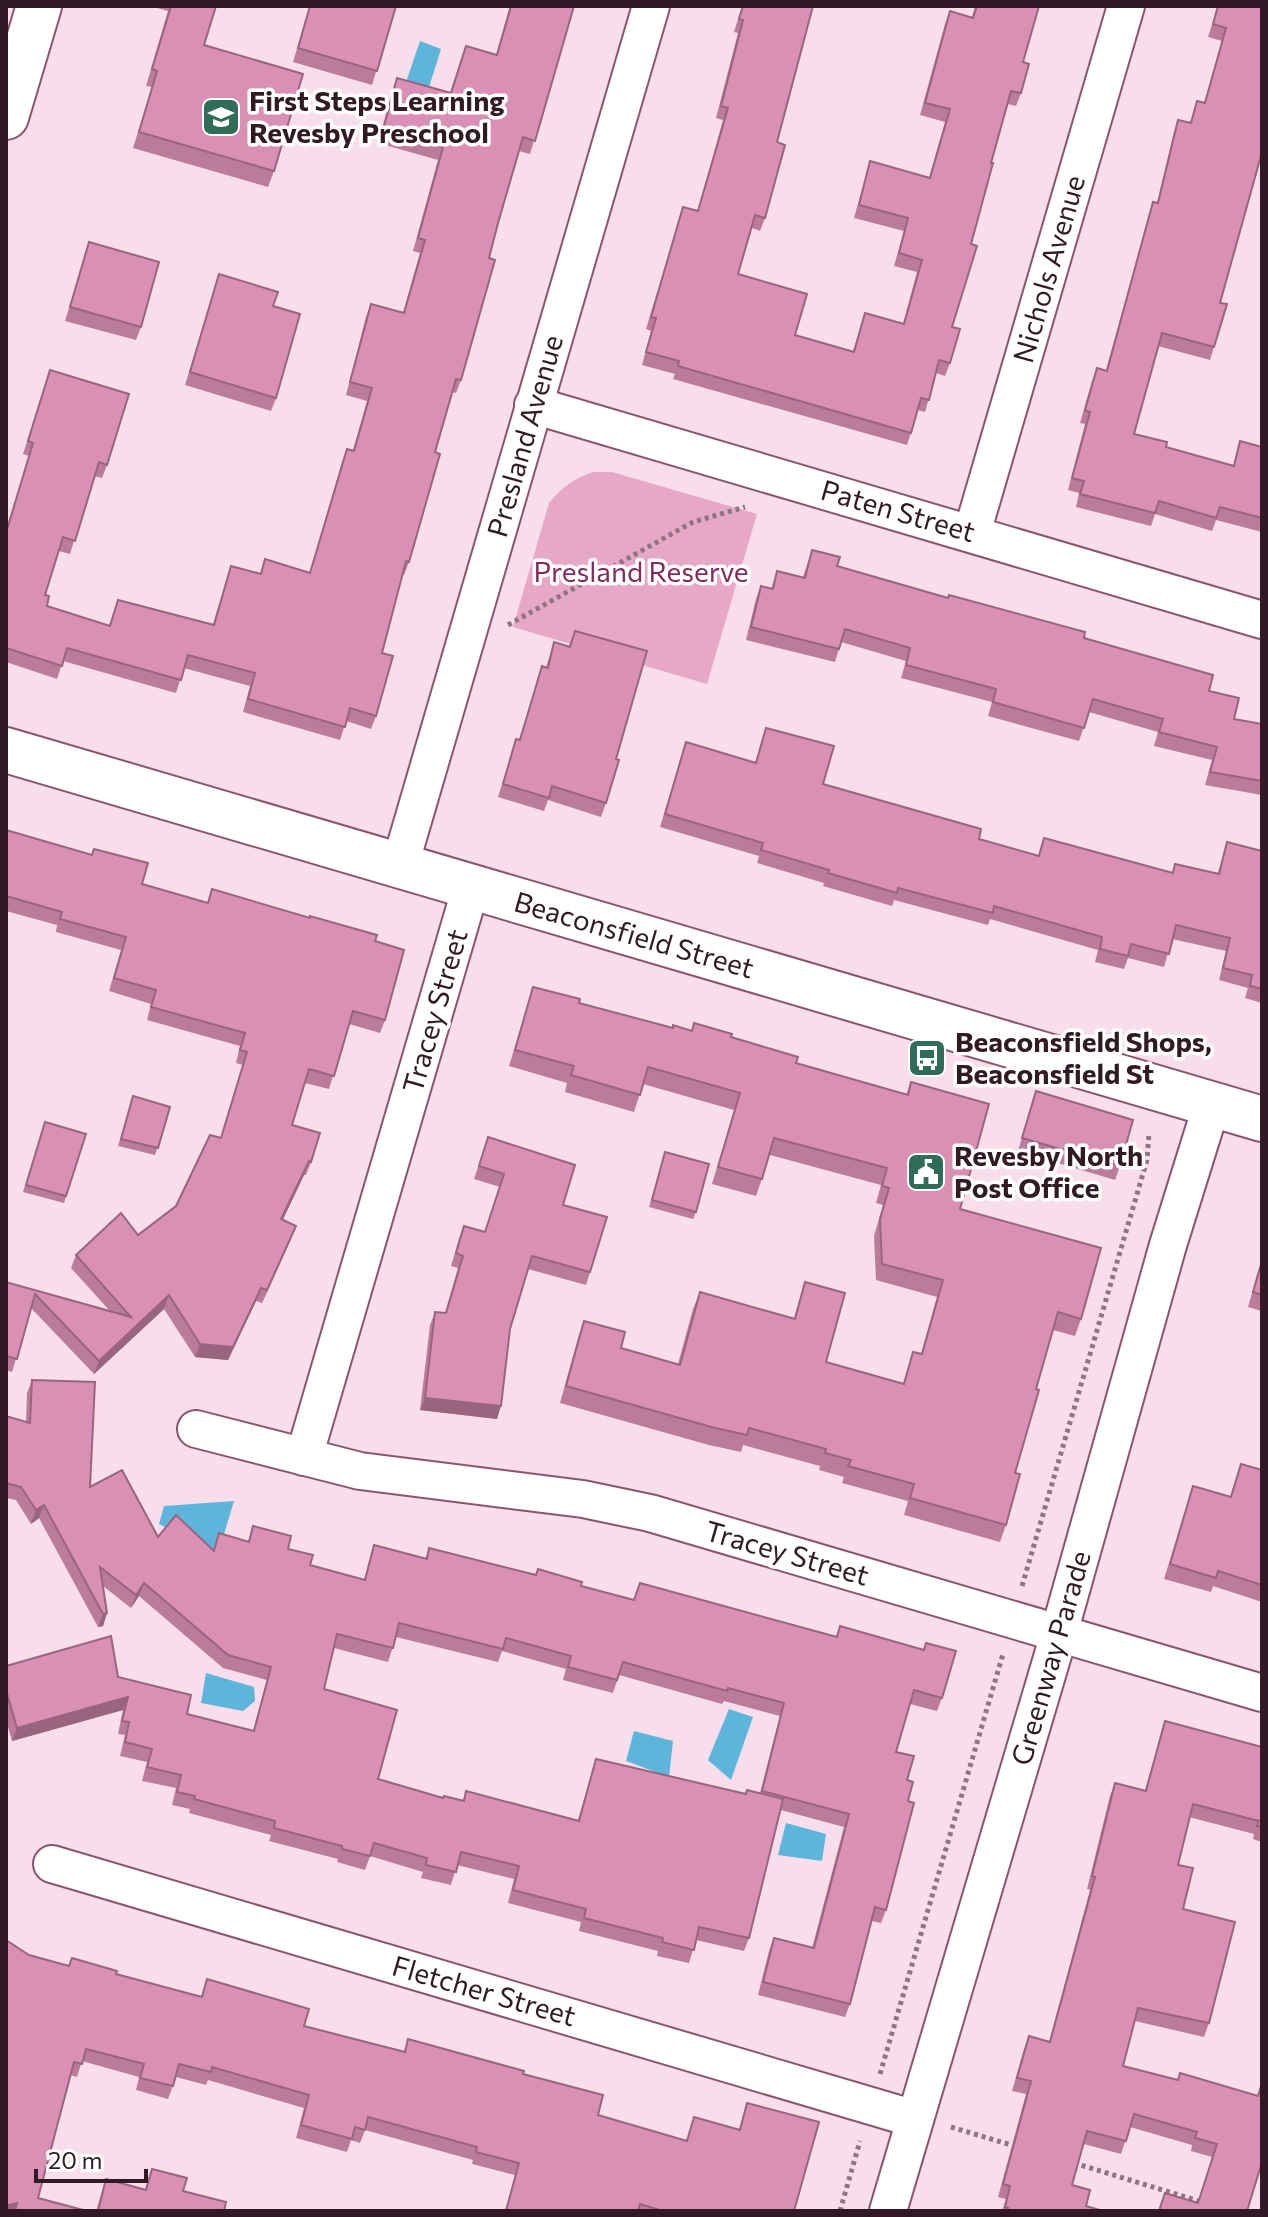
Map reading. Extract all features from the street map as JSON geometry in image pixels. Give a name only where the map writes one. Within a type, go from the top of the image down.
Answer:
[{"type":"main road","points":[[6,117],[39,6]]},
{"type":"main road","name":"Beaconsfield Street","points":[[6,750],[1262,1119]]},
{"type":"street","name":"Presland Avenue","points":[[400,865],[651,6]]},
{"type":"street","name":"Nichols Avenue","points":[[972,533],[1126,6]]},
{"type":"street","name":"Paten Street","points":[[533,405],[1262,620]]},
{"type":"street","name":"Tracey Street","points":[[304,1457],[471,887]]},
{"type":"street","name":"Greenway Parade","points":[[888,2211],[1059,1633],[1168,1245],[1212,1104]]},
{"type":"street","name":"Tracey Street","points":[[196,1429],[391,1476],[549,1495],[638,1510],[1262,1693]]},
{"type":"street","name":"Fletcher Street","points":[[52,1864],[915,2119]]},
{"type":"path","points":[[502,633],[505,626],[693,522],[739,507],[750,507]]},
{"type":"path","points":[[840,2211],[1147,1160],[1149,1133]]},
{"type":"path","points":[[915,2119],[1026,2149]]},
{"type":"path","points":[[1071,2162],[1203,2202]]},
{"type":"green space","name":"Presland Reserve","points":[[593,472],[612,472],[757,514],[707,684],[513,627],[549,503],[568,484]]},
{"type":"water","points":[[420,41],[441,49],[425,100],[402,94]]},
{"type":"water","points":[[234,1501],[222,1541],[201,1562],[188,1539],[159,1524],[164,1506]]},
{"type":"water","points":[[206,1673],[254,1687],[255,1701],[243,1711],[201,1703]]},
{"type":"water","points":[[729,1709],[753,1717],[731,1780],[708,1760]]},
{"type":"water","points":[[634,1731],[673,1741],[669,1777],[626,1761]]},
{"type":"water","points":[[786,1823],[826,1834],[822,1861],[778,1855]]},
{"type":"building","points":[[171,6],[216,6],[204,45],[303,74],[274,171],[139,132],[157,71],[152,69]]},
{"type":"building","points":[[310,6],[396,6],[377,71],[298,48]]},
{"type":"building","points":[[511,6],[574,6],[535,141],[523,137],[498,223],[489,258],[495,260],[461,380],[456,379],[435,452],[440,454],[409,562],[406,561],[382,653],[393,656],[376,716],[350,708],[345,727],[248,699],[255,673],[188,655],[181,680],[67,648],[62,666],[6,648],[6,533],[33,443],[28,441],[50,370],[129,394],[107,465],[99,462],[75,541],[63,537],[45,595],[49,596],[47,606],[110,626],[118,600],[214,625],[231,566],[261,574],[265,559],[310,573],[347,449],[354,451],[372,388],[350,382],[371,304],[404,313],[425,240],[418,238],[443,147],[383,130],[397,78],[451,93],[466,46],[497,55]]},
{"type":"building","points":[[743,6],[813,6],[777,142],[785,145],[765,218],[755,215],[738,274],[807,294],[795,335],[854,352],[865,313],[904,324],[922,260],[899,253],[908,218],[859,205],[870,161],[930,178],[950,109],[925,103],[950,11],[973,18],[977,6],[1039,6],[1023,62],[1029,64],[1021,93],[1011,91],[991,163],[971,244],[977,246],[952,327],[960,329],[950,363],[939,360],[929,400],[921,398],[911,433],[678,366],[679,361],[646,352],[656,318],[651,317],[683,207],[698,211],[728,108],[721,106],[743,20],[739,19]]},
{"type":"building","points":[[1218,6],[1262,6],[1262,152],[1220,303],[1227,304],[1214,347],[1162,333],[1134,434],[1167,442],[1166,447],[1234,466],[1240,441],[1262,447],[1262,518],[1220,507],[1216,518],[1159,501],[1155,513],[1080,494],[1084,481],[1072,478],[1090,412],[1085,410],[1097,368],[1107,371],[1153,202],[1158,203],[1178,120],[1191,123],[1197,101],[1205,103],[1226,28],[1213,24]]},
{"type":"building","points":[[89,242],[159,262],[141,327],[70,307]]},
{"type":"building","points":[[219,274],[278,292],[273,306],[300,314],[276,398],[190,372]]},
{"type":"building","points":[[812,550],[840,557],[837,566],[1085,632],[1084,638],[1213,675],[1209,691],[1239,698],[1234,719],[1262,724],[1262,781],[1210,772],[1217,747],[1159,732],[1163,719],[1093,699],[1084,728],[993,702],[996,689],[906,665],[910,648],[845,629],[839,649],[751,627],[761,586],[773,589],[777,571],[805,578]]},
{"type":"building","points":[[575,631],[647,651],[606,803],[552,786],[549,798],[503,784],[542,666],[548,668],[554,642],[570,647]]},
{"type":"building","points":[[766,728],[834,746],[823,784],[981,829],[979,839],[1039,856],[1044,838],[1173,873],[1175,864],[1219,874],[1227,842],[1262,851],[1262,989],[1250,986],[1252,975],[1223,968],[1230,938],[1176,925],[1169,954],[1131,944],[1128,956],[1100,949],[1102,937],[994,906],[993,913],[898,888],[897,893],[761,850],[763,843],[665,814],[686,742],[756,763]]},
{"type":"building","points":[[6,830],[92,855],[94,849],[148,863],[142,884],[208,903],[212,889],[377,935],[375,941],[404,950],[385,1020],[353,1011],[334,1076],[309,1069],[292,1125],[320,1133],[311,1162],[281,1219],[296,1226],[267,1290],[261,1288],[233,1347],[200,1344],[169,1295],[99,1361],[35,1294],[17,1359],[6,1356],[6,1282],[131,1317],[76,1255],[121,1213],[138,1235],[176,1206],[210,1135],[221,1138],[247,1052],[240,1050],[245,1033],[151,1007],[156,990],[114,978],[126,937],[60,919],[62,912],[6,896]]},
{"type":"building","points":[[533,987],[580,999],[579,1003],[673,1028],[673,1025],[692,1031],[694,1023],[798,1057],[796,1063],[908,1095],[911,1082],[989,1104],[960,1209],[1101,1248],[1081,1319],[1058,1312],[1015,1473],[1020,1474],[1006,1525],[910,1498],[914,1484],[848,1466],[851,1460],[825,1453],[826,1449],[749,1428],[747,1435],[715,1428],[566,1386],[584,1321],[625,1332],[621,1348],[680,1365],[700,1292],[795,1319],[805,1282],[845,1293],[826,1362],[904,1384],[913,1352],[922,1354],[943,1280],[882,1264],[880,1219],[889,1188],[882,1186],[887,1168],[774,1138],[762,1179],[718,1167],[740,1093],[648,1067],[640,1095],[571,1075],[574,1066],[515,1050]]},
{"type":"building","points":[[1036,1091],[1133,1120],[1120,1166],[1022,1138]]},
{"type":"building","points":[[133,1096],[170,1107],[158,1148],[121,1139]]},
{"type":"building","points":[[45,1122],[86,1134],[66,1196],[26,1185]]},
{"type":"building","points":[[488,1137],[575,1165],[563,1205],[607,1217],[590,1272],[532,1256],[510,1329],[501,1406],[425,1398],[435,1312],[446,1313],[463,1256],[456,1253],[464,1226],[485,1232],[504,1174],[479,1166]]},
{"type":"building","points":[[665,1152],[709,1164],[696,1212],[652,1200]]},
{"type":"building","points":[[1262,1261],[1262,1295],[1253,1292]]},
{"type":"building","points":[[32,1380],[95,1382],[90,1487],[122,1470],[158,1537],[176,1515],[214,1551],[219,1533],[249,1542],[253,1526],[291,1536],[288,1549],[313,1555],[310,1565],[365,1580],[374,1545],[427,1559],[429,1548],[536,1575],[538,1569],[582,1582],[581,1586],[634,1600],[640,1583],[837,1637],[840,1626],[924,1650],[926,1643],[956,1651],[942,1698],[914,1690],[896,1752],[914,1756],[907,1780],[913,1782],[908,1801],[914,1803],[886,1910],[875,1907],[850,2004],[763,1982],[774,1938],[814,1948],[849,1814],[762,1791],[784,1703],[728,1688],[727,1691],[623,1662],[617,1680],[568,1667],[571,1656],[506,1638],[503,1649],[399,1623],[393,1648],[337,1634],[324,1689],[397,1710],[378,1779],[464,1801],[466,1791],[579,1821],[596,1759],[746,1794],[747,1790],[783,1799],[749,1938],[699,1927],[694,1950],[662,1942],[663,1938],[584,1918],[586,1909],[513,1890],[519,1866],[461,1852],[456,1872],[426,1865],[427,1858],[374,1843],[370,1856],[274,1828],[275,1821],[177,1792],[181,1775],[147,1767],[152,1749],[125,1742],[129,1722],[122,1721],[128,1697],[17,1728],[6,1690],[6,1666],[111,1636],[118,1677],[191,1695],[187,1714],[254,1731],[271,1667],[228,1655],[144,1583],[136,1595],[100,1567],[107,1613],[103,1614],[44,1505],[36,1510],[21,1487],[6,1483],[6,1416],[30,1423]]},
{"type":"building","points":[[1241,1464],[1262,1470],[1262,1585],[1218,1571],[1216,1578],[1170,1564],[1193,1486],[1231,1497]]},
{"type":"building","points":[[1165,1721],[1262,1747],[1262,1827],[1257,1826],[1259,1821],[1193,1804],[1178,1865],[1193,1868],[1183,1909],[1235,1922],[1209,2023],[1138,2008],[1123,2066],[1178,2080],[1180,2073],[1258,2096],[1262,2083],[1262,2162],[1247,2211],[1159,2211],[1165,2193],[1198,2203],[1217,2144],[1195,2138],[1197,2132],[1134,2114],[1126,2141],[1087,2131],[1072,2185],[1090,2190],[1086,2206],[1103,2211],[1007,2211],[1005,2207],[1010,2186],[1003,2184],[1031,2081],[1017,2078],[1029,2036],[1050,2042],[1095,1877],[1092,1876],[1115,1783],[1146,1791]]},
{"type":"building","points":[[6,1940],[29,1955],[69,1966],[72,1958],[117,1971],[116,1974],[202,1997],[207,1979],[309,2009],[304,2026],[405,2052],[408,2039],[524,2071],[523,2074],[603,2095],[598,2115],[687,2141],[694,2117],[740,2130],[747,2103],[819,2122],[794,2211],[663,2211],[640,2204],[638,2211],[506,2211],[519,2163],[476,2152],[477,2147],[368,2117],[365,2130],[355,2127],[352,2139],[301,2125],[309,2095],[212,2067],[211,2072],[179,2064],[173,2086],[140,2078],[144,2064],[86,2049],[82,2064],[74,2062],[38,2198],[87,2211],[15,2211],[17,2203],[6,2206]]},
{"type":"building","points":[[152,2169],[187,2178],[183,2191],[226,2202],[224,2211],[98,2211],[106,2179],[146,2190]]},
{"type":"place","name":"First Steps Learning Revesby Preschool","points":[[221,117]]},
{"type":"place","name":"Beaconsfield Shops, Beaconsfield St","points":[[927,1058]]},
{"type":"place","name":"Revesby North Post Office","points":[[926,1172]]}]
